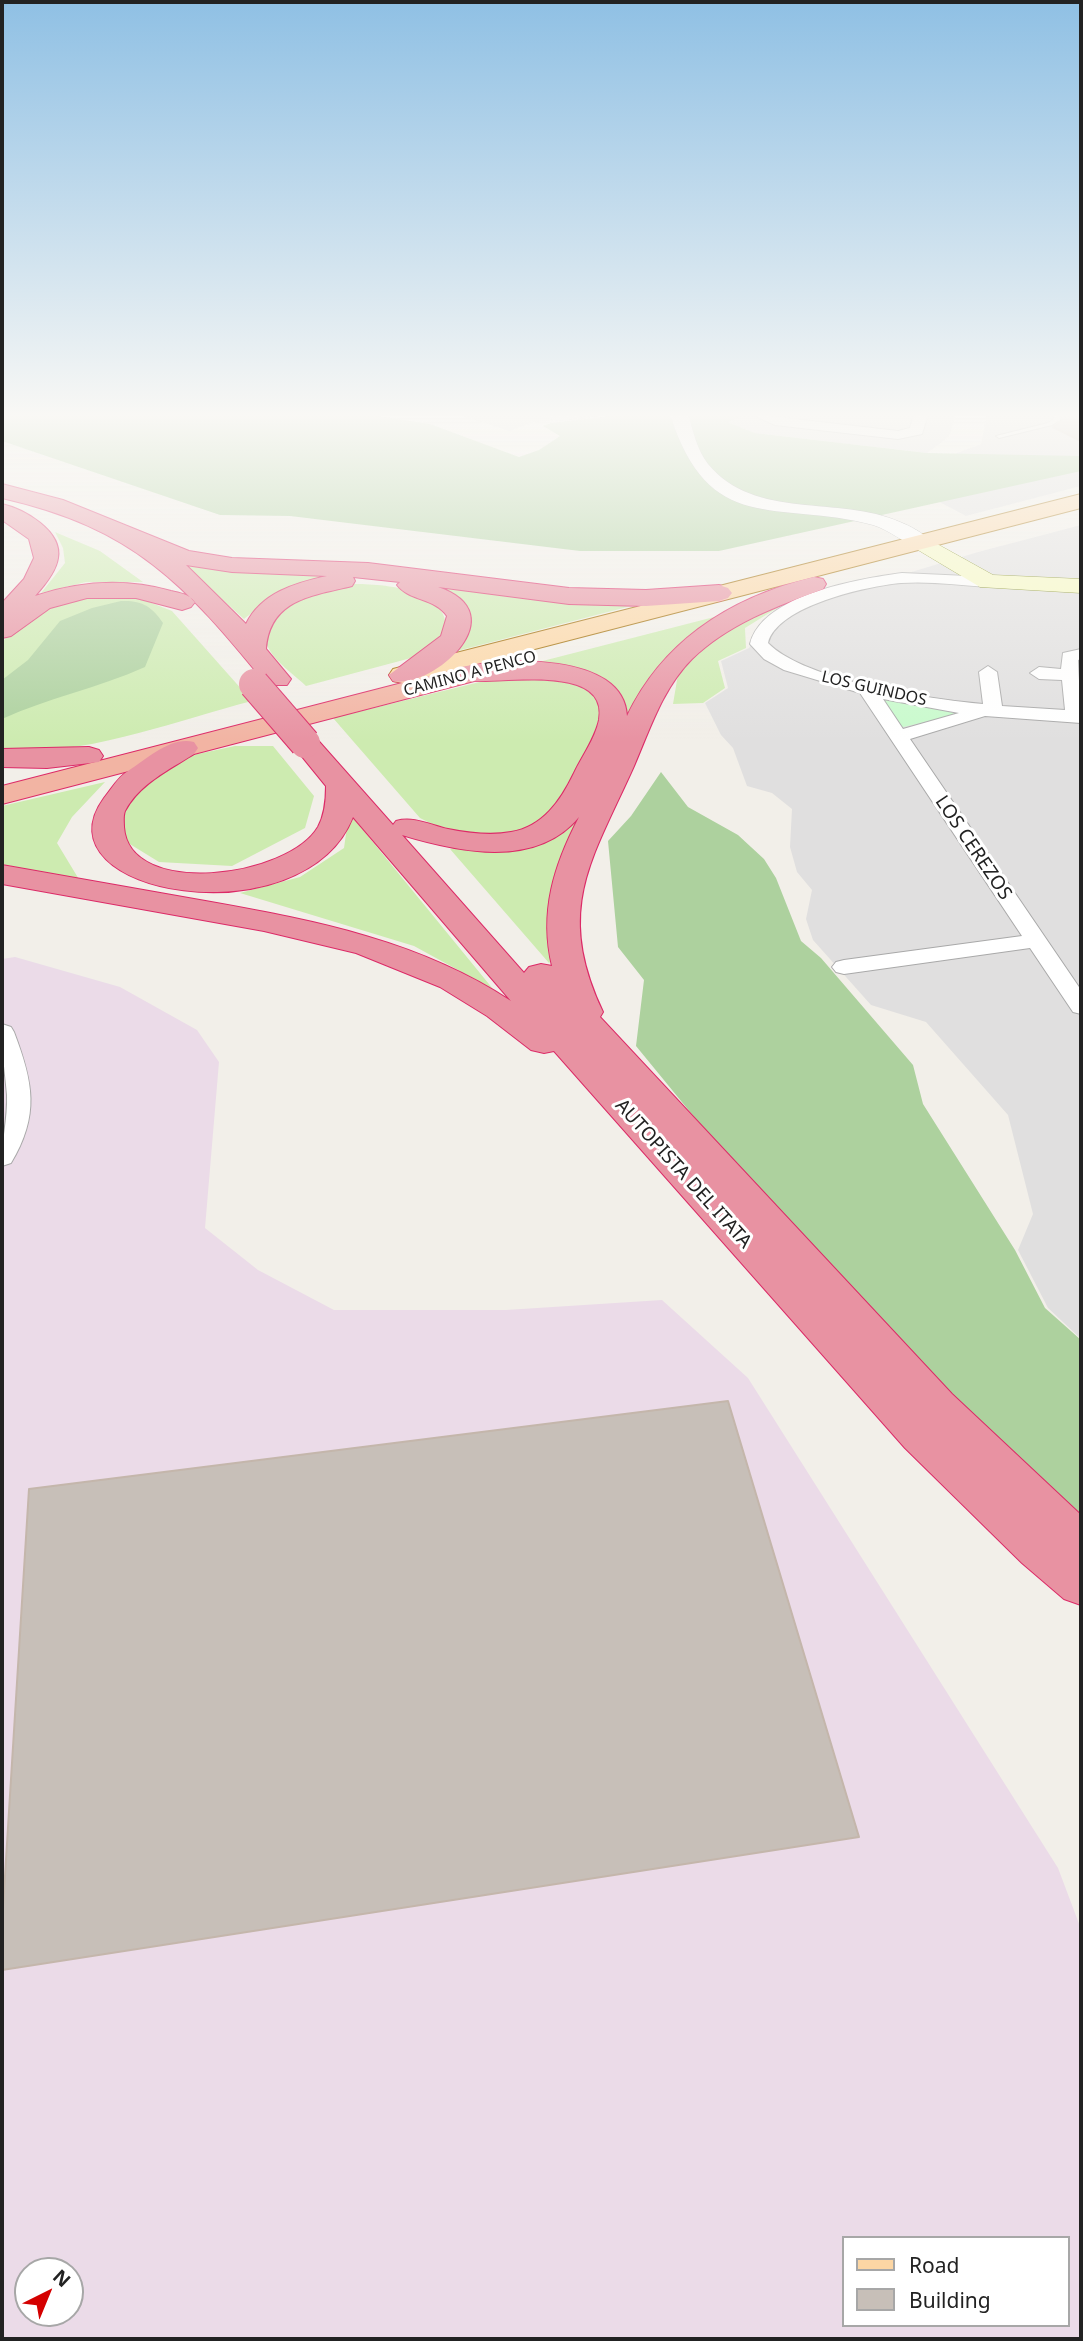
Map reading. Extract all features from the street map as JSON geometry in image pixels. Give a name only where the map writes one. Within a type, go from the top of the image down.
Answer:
[{"type":"highway","points":[[2,619],[40,575],[47,552],[43,539],[25,523]]},
{"type":"highway","points":[[60,523],[98,541],[147,571],[182,602],[291,711]]},
{"type":"highway","points":[[100,523],[184,557],[220,564],[368,570],[569,596],[646,598],[719,593]]},
{"type":"highway","points":[[122,533],[159,556],[194,585],[253,651],[291,711]]},
{"type":"highway","points":[[253,651],[255,631],[263,616],[275,604],[295,593],[348,580],[397,582],[427,590],[444,599],[456,610],[461,623],[458,636],[447,649],[402,675]]},
{"type":"highway","points":[[600,1039],[576,989],[563,937],[564,900],[577,854],[652,696],[673,663],[697,640],[727,621],[814,584]]},
{"type":"highway","points":[[2,630],[34,607],[77,593],[135,590],[182,602]]},
{"type":"highway","points":[[407,827],[457,841],[482,843],[516,840],[541,832],[559,820],[570,807],[613,722],[613,705],[606,694],[578,678],[535,670],[468,674]]},
{"type":"highway","name":"CAMINO A PENCO","points":[[2,778],[89,756],[468,674]]},
{"type":"highway","name":"CAMINO A PENCO","points":[[2,795],[184,748],[402,675]]},
{"type":"highway","name":"AUTOPISTA DEL ITATA","points":[[291,711],[407,827],[936,1406],[1021,1490],[1081,1543]]},
{"type":"highway","name":"AUTOPISTA DEL ITATA","points":[[291,711],[341,784],[642,1129],[939,1456],[998,1513],[1081,1584]]},
{"type":"highway","points":[[184,748],[149,764],[120,783],[103,800],[95,817],[100,843],[115,860],[139,873],[166,881],[196,885],[241,882],[296,862],[318,847],[334,828],[342,807],[341,784]]},
{"type":"highway","points":[[2,758],[47,760],[89,756]]},
{"type":"highway","points":[[2,874],[290,926],[361,944],[409,960],[456,982],[515,1020],[642,1129]]},
{"type":"main road","points":[[930,547],[1008,523]]},
{"type":"main road","points":[[930,547],[1039,523]]},
{"type":"main road","points":[[930,547],[988,582],[1075,584]]},
{"type":"main road","name":"CAMINO A PENCO","points":[[468,674],[814,584],[930,547]]},
{"type":"main road","name":"CAMINO A PENCO","points":[[402,675],[719,593],[930,547]]},
{"type":"street","points":[[888,523],[930,547]]},
{"type":"street","name":"LOS GUINDOS","points":[[988,582],[894,579],[827,596],[783,613],[766,624],[758,639],[765,654],[794,670],[927,702],[1077,720]]},
{"type":"street","points":[[1077,720],[1069,657],[1081,654]]},
{"type":"street","points":[[988,672],[990,711]]},
{"type":"street","points":[[1039,673],[1071,675]]},
{"type":"street","name":"LOS CEREZOS","points":[[866,688],[1081,1007]]},
{"type":"street","name":"LOS GUINDOS","points":[[899,736],[990,711]]},
{"type":"street","points":[[844,967],[1034,941]]},
{"type":"street","points":[[2,1032],[18,1081],[21,1108],[13,1139],[2,1157]]},
{"type":"shaded area","points":[[1081,525],[1079,1337],[1048,1308],[1018,1250],[1033,1214],[1008,1115],[926,1022],[871,1005],[813,940],[806,919],[812,890],[797,872],[790,847],[792,809],[772,793],[747,786],[733,748],[721,735],[705,703],[728,688],[721,661],[749,648],[768,615],[978,552]]},
{"type":"shaded area","points":[[15,957],[120,987],[197,1030],[219,1062],[205,1228],[258,1270],[334,1310],[506,1310],[662,1300],[748,1378],[1058,1868],[1081,1929],[1081,2339],[2,2339],[2,959]]},
{"type":"green space","points":[[350,523],[845,523],[719,551],[580,551]]},
{"type":"green space","points":[[55,532],[100,551],[143,582],[86,582],[41,593],[65,563],[63,548]]},
{"type":"green space","points":[[181,563],[337,576],[276,594],[244,619]]},
{"type":"green space","points":[[423,582],[635,605],[457,651],[469,634],[468,614]]},
{"type":"green space","points":[[348,584],[395,587],[427,598],[439,607],[445,619],[445,635],[411,658],[306,686],[273,655],[263,630],[286,604]]},
{"type":"green space","points":[[134,596],[172,611],[252,701],[96,743],[64,749],[2,751],[2,643],[14,627],[71,598]]},
{"type":"green space","points":[[121,601],[145,605],[155,612],[163,623],[145,667],[2,719],[2,680],[28,660],[60,621],[92,608]]},
{"type":"green space","points":[[787,602],[745,628],[746,648],[718,661],[725,688],[703,703],[673,704],[678,674],[723,630]]},
{"type":"green space","points":[[718,616],[686,639],[662,664],[642,692],[624,728],[625,708],[620,695],[527,665]]},
{"type":"green space","points":[[550,676],[594,691],[604,717],[555,810],[524,830],[493,836],[442,829],[420,818],[333,718],[488,680]]},
{"type":"green space","points":[[882,699],[951,711],[955,715],[899,728]]},
{"type":"green space","points":[[235,746],[273,746],[314,796],[305,828],[232,866],[159,862],[107,830],[118,793],[184,757]]},
{"type":"green space","points":[[661,772],[688,807],[738,835],[764,859],[776,878],[801,941],[821,958],[913,1065],[923,1104],[1015,1250],[1045,1308],[1081,1340],[1081,1518],[975,1421],[695,1118],[636,1046],[644,980],[618,947],[608,841],[631,816]]},
{"type":"green space","points":[[105,782],[72,817],[57,843],[80,881],[2,864],[2,806]]},
{"type":"green space","points":[[573,818],[578,819],[563,852],[554,958],[549,963],[450,849]]},
{"type":"green space","points":[[354,819],[493,989],[414,946],[240,893],[300,877],[344,848],[348,820]]},
{"type":"building","points":[[728,1401],[859,1837],[2,1970],[2,1924],[29,1489]]}]
